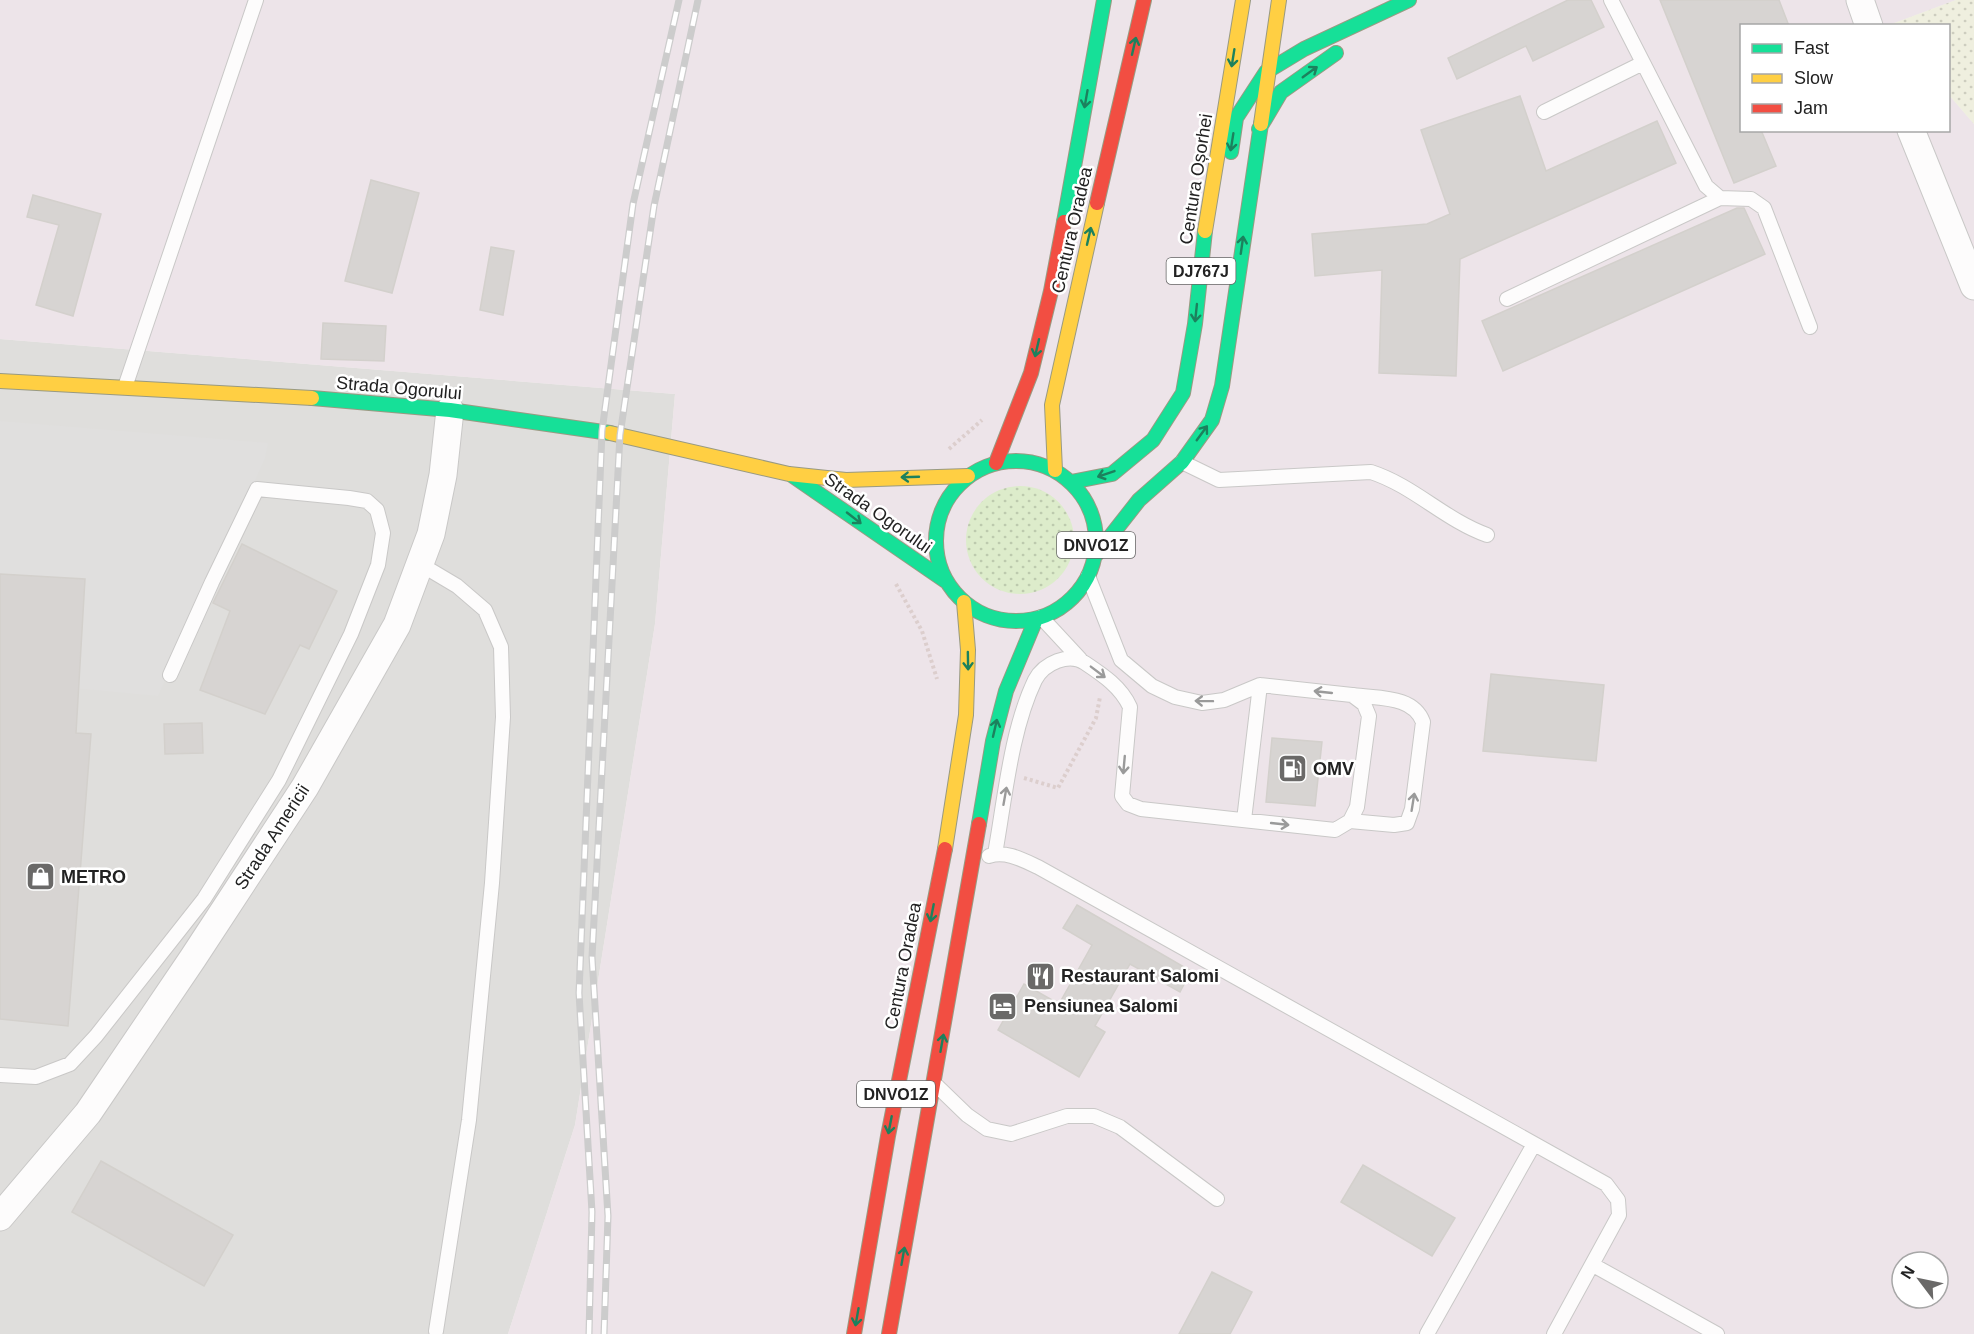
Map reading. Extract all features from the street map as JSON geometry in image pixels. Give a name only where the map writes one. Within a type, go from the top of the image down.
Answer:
[{"type":"main road","name":"Centura Oradea","points":[[996,462],[1031,373],[1051,291],[1104,0]]},
{"type":"main road","name":"Centura Oradea","points":[[1055,470],[1052,405],[1058,373],[1144,0]]},
{"type":"main road","name":"Centura Oșorhei","points":[[1071,483],[1112,474],[1153,440],[1183,393],[1195,324],[1205,229],[1243,0]]},
{"type":"main road","name":"DJ767J","points":[[1095,556],[1139,500],[1182,462],[1212,420],[1222,386],[1266,72],[1279,0]]},
{"type":"main road","points":[[1205,229],[1223,202],[1236,118],[1266,72],[1304,49],[1409,0]]},
{"type":"main road","points":[[1367,36],[1425,5]]},
{"type":"main road","points":[[1258,130],[1281,92],[1348,46]]},
{"type":"main road","name":"Strada Ogorului","points":[[0,381],[301,397],[450,410],[602,431],[789,474],[846,480],[968,476]]},
{"type":"main road","name":"DNVO1Z","points":[[1026,461],[1055,470],[1083,496],[1096,535],[1095,556],[1088,576],[1075,596],[1057,610],[1038,618],[1011,621],[986,616],[964,602],[947,582],[938,560],[936,537],[940,513],[952,493],[968,476],[996,462],[1026,461]]},
{"type":"main road","name":"Strada Ogorului","points":[[789,474],[837,505],[898,552],[947,582]]},
{"type":"main road","name":"Centura Oradea","points":[[854,1334],[888,1136],[944,855],[966,716],[968,650],[964,602]]},
{"type":"main road","name":"DNVO1Z","points":[[889,1334],[935,1084],[998,717],[1038,618]]},
{"type":"street","points":[[1860,0],[1868,24]]},
{"type":"street","points":[[1912,132],[1974,286]]},
{"type":"street","name":"Strada Americii","points":[[0,1217],[88,1113],[305,787],[397,625],[431,534],[443,475],[450,410]]},
{"type":"lane","points":[[124,389],[256,0]]},
{"type":"lane","points":[[1611,0],[1706,186],[1720,198]]},
{"type":"lane","points":[[1544,112],[1643,63]]},
{"type":"lane","points":[[1507,299],[1720,198],[1751,199],[1764,208],[1810,327]]},
{"type":"lane","points":[[1182,462],[1219,480],[1371,472],[1394,479],[1469,528],[1487,535]]},
{"type":"lane","points":[[0,1075],[36,1077],[70,1064],[96,1036],[204,899],[279,780],[351,634],[378,566],[383,534],[377,510],[367,501],[257,489],[170,675]]},
{"type":"lane","points":[[420,564],[457,586],[485,610],[501,647],[503,717],[492,883],[469,1120],[436,1331]]},
{"type":"lane","points":[[1088,576],[1121,660],[1152,686],[1175,697],[1202,703],[1224,700],[1260,686],[1408,703],[1419,711],[1423,722],[1412,809],[1407,823],[1394,825],[1350,821]]},
{"type":"lane","points":[[1038,618],[1080,659],[1124,694],[1130,707],[1122,796],[1128,804],[1141,809],[1335,830],[1350,821],[1357,807],[1369,716],[1364,704],[1352,695]]},
{"type":"lane","points":[[995,854],[1021,720],[1036,678],[1050,663],[1066,658],[1080,659]]},
{"type":"lane","points":[[1244,820],[1260,686]]},
{"type":"lane","points":[[973,862],[995,854],[1013,856],[1038,867],[1606,1184],[1618,1200],[1619,1215],[1554,1334]]},
{"type":"lane","points":[[935,1084],[967,1115],[987,1129],[1011,1134],[1067,1116],[1094,1116],[1120,1127],[1217,1199]]},
{"type":"lane","points":[[1426,1334],[1534,1144]]},
{"type":"lane","points":[[1593,1264],[1717,1334]]},
{"type":"shaded area","points":[[0,0],[1956,0],[1892,24],[1740,24],[1740,132],[1950,132],[1950,96],[1974,124],[1974,1334],[508,1334],[575,1125],[655,624],[675,394],[0,339]]},
{"type":"shaded area","points":[[0,339],[675,394],[655,624],[575,1125],[508,1334],[0,1334]]},
{"type":"shaded area","points":[[0,421],[268,443],[265,458],[158,696],[0,681]]},
{"type":"green space","points":[[1956,0],[1974,0],[1974,124],[1950,96],[1950,24],[1892,24]]},
{"type":"green space","points":[[1020,486],[1041,490],[1058,502],[1070,519],[1074,540],[1070,561],[1058,578],[1041,590],[1020,594],[999,590],[982,578],[970,561],[966,540],[970,519],[982,502],[999,490]]},
{"type":"building","points":[[1568,0],[1591,0],[1604,27],[1533,61],[1526,46],[1457,79],[1448,58]]},
{"type":"building","points":[[1660,0],[1779,0],[1788,24],[1740,24],[1740,132],[1762,132],[1776,166],[1734,183]]},
{"type":"building","points":[[1520,96],[1546,171],[1657,121],[1676,163],[1460,259],[1456,376],[1379,373],[1382,270],[1315,276],[1312,234],[1427,224],[1450,214],[1421,130]]},
{"type":"building","points":[[371,180],[419,193],[392,293],[345,281]]},
{"type":"building","points":[[33,195],[101,214],[73,316],[36,305],[59,225],[27,217]]},
{"type":"building","points":[[1737,208],[1744,208],[1765,254],[1503,371],[1482,321]]},
{"type":"building","points":[[491,247],[514,251],[503,315],[480,310]]},
{"type":"building","points":[[323,323],[386,326],[384,361],[321,359]]},
{"type":"building","points":[[242,544],[337,591],[309,649],[300,645],[265,714],[200,690],[230,611],[213,603]]},
{"type":"building","name":"METRO","points":[[0,574],[85,579],[76,733],[91,734],[68,1026],[0,1019]]},
{"type":"building","points":[[1491,674],[1604,685],[1596,761],[1483,751]]},
{"type":"building","points":[[202,723],[203,753],[165,754],[164,724]]},
{"type":"building","points":[[1272,738],[1322,742],[1315,806],[1266,802]]},
{"type":"building","points":[[1077,905],[1191,971],[1180,992],[1130,964],[1095,1026],[1105,1032],[1079,1077],[998,1030],[1024,984],[1059,1004],[1092,945],[1063,928]]},
{"type":"building","points":[[101,1161],[233,1235],[204,1286],[72,1212]]},
{"type":"building","points":[[1363,1165],[1455,1218],[1432,1256],[1341,1202]]},
{"type":"building","points":[[1212,1272],[1252,1292],[1230,1334],[1179,1334]]},
{"type":"railway","points":[[589,1334],[592,1212],[579,993],[602,431],[633,204],[679,0]]},
{"type":"railway","points":[[604,1334],[608,1216],[592,957],[620,435],[654,206],[698,0]]},
{"type":"traffic: fast","points":[[1064,222],[1104,0]]},
{"type":"traffic: fast","points":[[1231,152],[1236,118],[1266,72],[1304,49],[1409,0]]},
{"type":"traffic: fast","points":[[1259,129],[1281,92],[1336,53]]},
{"type":"traffic: fast","points":[[1095,556],[1139,500],[1182,462],[1212,420],[1222,386],[1261,124]]},
{"type":"traffic: fast","points":[[1071,482],[1112,474],[1153,440],[1183,393],[1195,324],[1205,231]]},
{"type":"traffic: fast","points":[[312,398],[450,410],[610,433]]},
{"type":"traffic: fast","points":[[1016,461],[1047,467],[1073,484],[1090,510],[1096,541],[1090,572],[1073,598],[1047,615],[1016,621],[985,615],[959,598],[942,572],[936,541],[942,510],[959,484],[985,467],[1016,461]]},
{"type":"traffic: fast","points":[[793,476],[947,582]]},
{"type":"traffic: fast","points":[[979,824],[993,741],[1006,691],[1036,619]]},
{"type":"traffic: slow","points":[[1205,231],[1243,0]]},
{"type":"traffic: slow","points":[[1261,124],[1279,0]]},
{"type":"traffic: slow","points":[[1055,470],[1052,405],[1097,203]]},
{"type":"traffic: slow","points":[[0,381],[312,398]]},
{"type":"traffic: slow","points":[[610,433],[789,474],[846,480],[968,476]]},
{"type":"traffic: slow","points":[[945,849],[966,715],[968,650],[964,602]]},
{"type":"traffic: jam","points":[[1097,203],[1144,0]]},
{"type":"traffic: jam","points":[[996,463],[1031,373],[1051,291],[1064,222]]},
{"type":"traffic: jam","points":[[889,1334],[979,824]]},
{"type":"traffic: jam","points":[[854,1334],[888,1136],[945,849]]},
{"type":"place","name":"OMV","points":[[1292,769]]},
{"type":"place","name":"METRO","points":[[40,877]]},
{"type":"place","name":"Restaurant Salomi","points":[[1040,976]]},
{"type":"place","name":"Pensiunea Salomi","points":[[1003,1006]]}]
